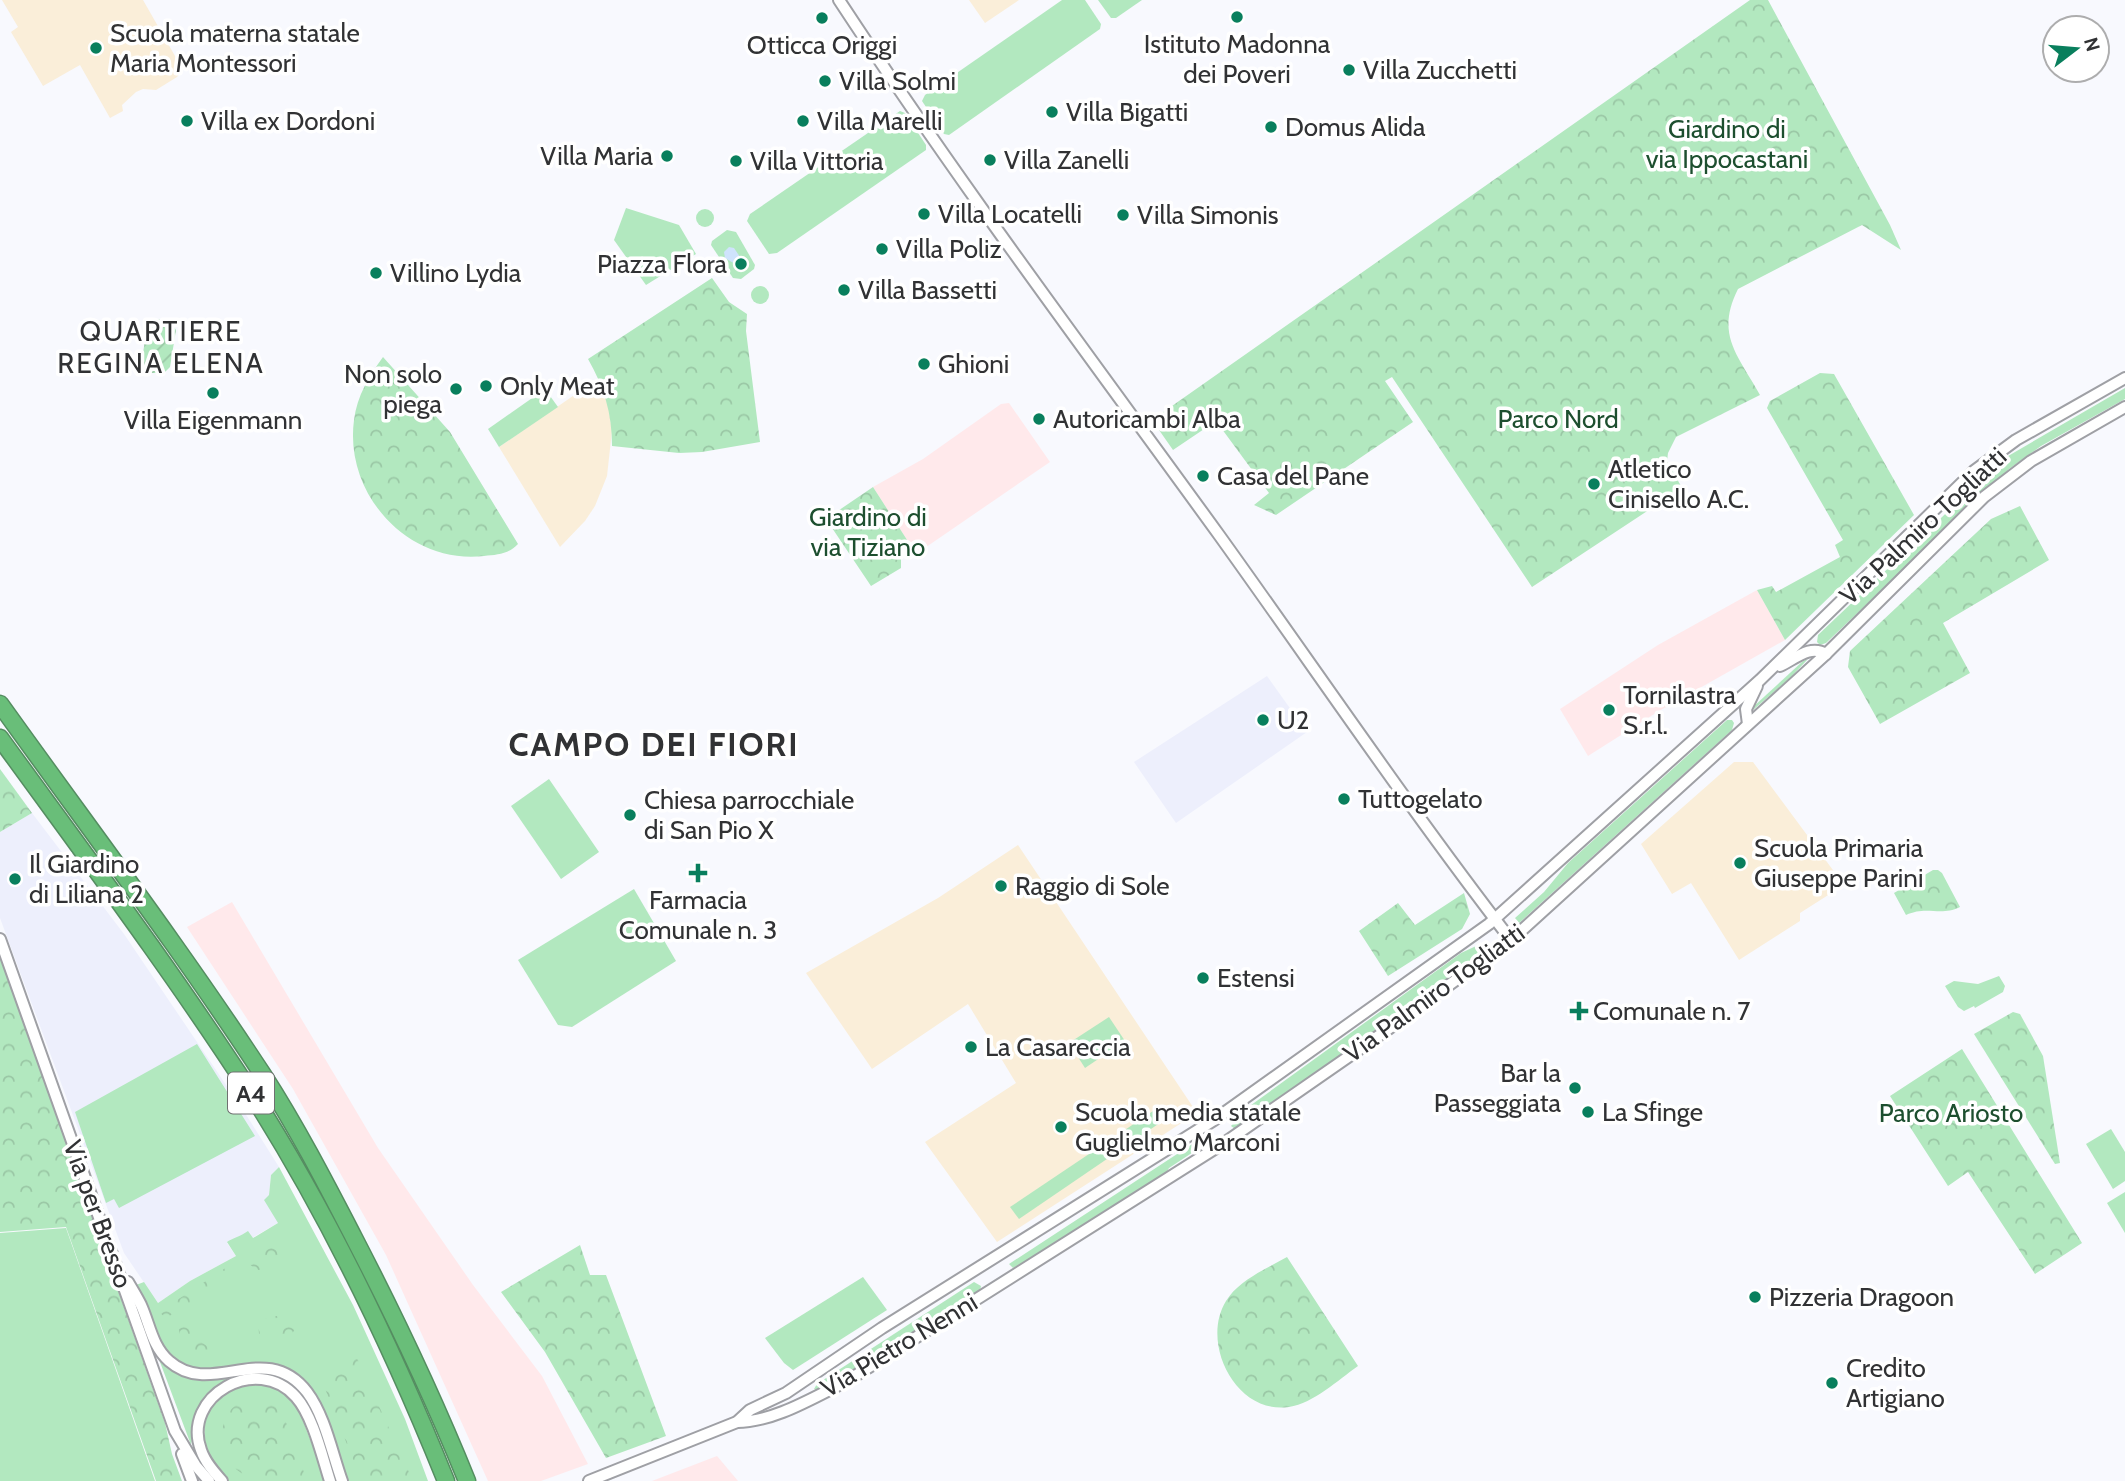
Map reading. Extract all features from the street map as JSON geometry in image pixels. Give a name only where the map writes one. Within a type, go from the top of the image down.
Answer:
[{"type":"highway","name":"A4","points":[[0,704],[264,1076],[327,1185],[397,1320],[467,1481]]},
{"type":"highway","name":"A4","points":[[0,738],[151,945],[278,1138],[310,1193],[380,1328],[446,1481]]},
{"type":"street","points":[[839,0],[951,167],[1511,940]]},
{"type":"street","name":"Via Palmiro Togliatti","points":[[988,1262],[1223,1114],[1495,919],[1771,670],[1974,471],[2016,440],[2125,377]]},
{"type":"street","name":"Via Palmiro Togliatti","points":[[1003,1283],[1227,1141],[1511,940],[1826,654],[1997,485],[2031,461],[2125,407]]},
{"type":"street","name":"Via Palmiro Togliatti","points":[[1771,670],[1808,652],[1817,650],[1826,654]]},
{"type":"street","points":[[1748,724],[1746,709],[1760,680]]},
{"type":"street","name":"Via per Bresso","points":[[0,939],[175,1431],[196,1466],[209,1481]]},
{"type":"street","points":[[113,1255],[140,1304],[154,1343],[174,1365],[190,1373],[207,1376],[242,1368],[262,1367],[286,1374],[306,1391],[317,1411],[342,1481]]},
{"type":"street","name":"Via Pietro Nenni","points":[[737,1422],[750,1410],[786,1393],[988,1262]]},
{"type":"street","name":"Via Pietro Nenni","points":[[737,1422],[752,1422],[847,1381],[1003,1283]]},
{"type":"street","points":[[222,1481],[200,1449],[198,1438],[201,1417],[213,1396],[223,1388],[231,1383],[254,1378],[282,1385],[298,1399],[307,1416],[330,1481]]},
{"type":"street","points":[[591,1480],[737,1422]]},
{"type":"street","points":[[175,1431],[192,1481]]},
{"type":"shaded area","name":"Scuola materna statale Maria Montessori","points":[[2,0],[143,0],[183,70],[156,90],[143,89],[136,92],[122,105],[123,111],[110,118],[80,65],[43,86],[11,32],[18,27]]},
{"type":"shaded area","points":[[969,0],[1019,0],[985,23]]},
{"type":"shaded area","points":[[599,378],[608,403],[612,431],[607,476],[595,506],[585,521],[560,547],[499,447]]},
{"type":"shaded area","points":[[1009,403],[1050,462],[916,554],[873,487],[923,459],[1001,404]]},
{"type":"shaded area","points":[[1757,590],[1785,640],[1659,711],[1588,756],[1560,709],[1658,645]]},
{"type":"shaded area","points":[[1267,676],[1307,732],[1176,823],[1134,762]]},
{"type":"shaded area","name":"Scuola Primaria Giuseppe Parini","points":[[1734,762],[1753,762],[1844,885],[1800,913],[1800,921],[1739,960],[1691,883],[1672,894],[1641,844]]},
{"type":"shaded area","points":[[32,813],[124,934],[279,1167],[271,1175],[269,1195],[278,1223],[252,1238],[227,1243],[236,1256],[190,1281],[158,1303],[124,1253],[0,918],[0,832]]},
{"type":"shaded area","points":[[1018,845],[1197,1113],[997,1242],[925,1142],[1016,1083],[968,1004],[872,1069],[806,973],[938,898]]},
{"type":"shaded area","points":[[232,902],[378,1148],[473,1285],[542,1376],[588,1464],[541,1481],[488,1481],[386,1255],[293,1089],[187,927]]},
{"type":"shaded area","points":[[717,1456],[738,1481],[652,1481]]},
{"type":"green space","points":[[1062,0],[1085,0],[1101,24],[1100,29],[949,135],[944,134],[922,101],[925,95]]},
{"type":"green space","points":[[1098,0],[1142,0],[1116,18],[1111,18]]},
{"type":"green space","name":"Giardino di via Ippocastani","points":[[1750,0],[1768,0],[1901,250],[1862,225],[1738,289],[1731,305],[1729,332],[1737,356],[1760,395],[1676,437],[1667,461],[1686,495],[1672,504],[1667,498],[1532,587],[1392,377],[1385,381],[1413,422],[1276,515],[1254,505],[1269,493],[1216,421],[1173,450],[1152,420]]},
{"type":"green space","points":[[900,111],[905,113],[926,145],[926,150],[777,253],[769,254],[747,221],[750,214]]},
{"type":"green space","points":[[626,208],[679,225],[696,254],[646,285],[614,240]]},
{"type":"green space","points":[[705,209],[711,212],[714,218],[711,224],[705,227],[699,224],[696,218],[699,212]]},
{"type":"green space","points":[[727,230],[736,232],[755,265],[754,269],[741,279],[733,278],[711,245],[712,241]]},
{"type":"green space","points":[[712,278],[729,302],[747,314],[746,331],[760,442],[702,452],[679,453],[612,446],[606,401],[588,359]]},
{"type":"green space","points":[[760,286],[766,289],[769,295],[766,301],[760,304],[754,301],[751,295],[754,289]]},
{"type":"green space","points":[[158,319],[171,322],[176,330],[170,367],[165,372],[151,373],[144,369],[142,360],[145,335],[148,324]]},
{"type":"green space","points":[[383,357],[450,432],[518,544],[511,550],[494,555],[456,556],[430,549],[407,536],[387,519],[371,498],[359,474],[354,447],[354,420],[364,387]]},
{"type":"green space","points":[[1820,373],[1834,374],[1914,515],[1785,640],[1757,590],[1772,586],[1776,592],[1840,557],[1835,545],[1843,540],[1767,408],[1770,401]]},
{"type":"green space","points":[[2125,388],[2125,399],[2041,446],[2009,469],[1826,643],[1820,645],[1817,642],[1818,635],[2003,459]]},
{"type":"green space","points":[[545,389],[558,407],[499,447],[488,429]]},
{"type":"green space","name":"Giardino di via Tiziano","points":[[873,487],[911,546],[901,555],[901,568],[871,586],[826,519]]},
{"type":"green space","points":[[2020,506],[2049,560],[1943,623],[1970,673],[1880,724],[1848,667],[1850,651],[1991,519]]},
{"type":"green space","points":[[1808,659],[1789,679],[1753,710],[1753,707]]},
{"type":"green space","points":[[1727,720],[1734,723],[1732,730],[1519,923],[1515,918],[1544,892],[1568,863]]},
{"type":"green space","points":[[0,769],[32,813],[0,832]]},
{"type":"green space","points":[[549,779],[599,852],[561,879],[511,806]]},
{"type":"green space","points":[[1933,870],[1942,873],[1960,907],[1906,915],[1894,893]]},
{"type":"green space","points":[[634,889],[676,961],[572,1027],[558,1025],[518,960]]},
{"type":"green space","points":[[1464,893],[1470,914],[1462,929],[1388,976],[1359,931],[1398,903],[1415,925]]},
{"type":"green space","points":[[1487,941],[1490,946],[1438,988],[1235,1129],[1231,1126],[1247,1108],[1461,953]]},
{"type":"green space","points":[[0,957],[165,1423],[182,1481],[156,1481],[66,1227],[0,1232]]},
{"type":"green space","points":[[1999,976],[2005,986],[2003,992],[1975,1008],[1974,1006],[1964,1011],[1958,1007],[1945,986],[1954,981],[1978,984]]},
{"type":"green space","points":[[2013,1012],[2020,1014],[2043,1056],[2060,1163],[2055,1164],[1974,1034]]},
{"type":"green space","points":[[1109,1017],[1125,1041],[1085,1068],[1069,1043]]},
{"type":"green space","points":[[197,1044],[255,1136],[119,1208],[114,1199],[106,1203],[75,1112]]},
{"type":"green space","name":"Parco Ariosto","points":[[1962,1049],[2082,1243],[2035,1274],[1968,1172],[1948,1186],[1890,1096]]},
{"type":"green space","points":[[1162,1105],[1170,1116],[1019,1219],[1010,1207]]},
{"type":"green space","points":[[2111,1129],[2125,1152],[2125,1181],[2113,1189],[2086,1144]]},
{"type":"green space","points":[[1200,1139],[1207,1143],[1169,1168],[1165,1175],[1023,1263],[1013,1268],[1009,1264]]},
{"type":"green space","points":[[279,1167],[353,1305],[405,1419],[428,1481],[347,1481],[321,1410],[282,1368],[256,1362],[217,1370],[189,1368],[166,1352],[148,1317],[136,1285],[144,1282],[158,1303],[190,1281],[236,1256],[227,1242],[248,1231],[253,1238],[278,1223],[264,1200],[269,1195],[271,1175]]},
{"type":"green space","points":[[2125,1192],[2125,1233],[2107,1203]]},
{"type":"green space","points":[[66,1228],[155,1481],[0,1481],[0,1233]]},
{"type":"green space","points":[[262,1241],[281,1252],[278,1269],[257,1270],[244,1260]]},
{"type":"green space","points":[[580,1245],[590,1275],[606,1275],[666,1436],[606,1458],[545,1352],[501,1292]]},
{"type":"green space","points":[[1287,1257],[1358,1366],[1308,1401],[1289,1407],[1270,1406],[1253,1400],[1239,1388],[1228,1373],[1217,1336],[1219,1318],[1231,1294],[1254,1276]]},
{"type":"green space","points":[[233,1263],[241,1272],[166,1318],[159,1312]]},
{"type":"green space","points":[[863,1277],[887,1310],[793,1370],[784,1363],[765,1338]]},
{"type":"green space","points":[[974,1282],[981,1286],[980,1291],[835,1383],[820,1391],[814,1389],[817,1384]]},
{"type":"green space","points":[[286,1314],[299,1324],[282,1347],[259,1334],[258,1320]]},
{"type":"green space","points":[[178,1322],[186,1322],[197,1339],[214,1351],[211,1363],[182,1352]]},
{"type":"green space","points":[[350,1352],[358,1360],[413,1481],[374,1481],[356,1467],[324,1386],[335,1365]]},
{"type":"green space","points":[[157,1354],[204,1379],[242,1373],[260,1373],[274,1374],[287,1380],[299,1390],[316,1418],[337,1481],[308,1408],[291,1389],[275,1377],[247,1374],[220,1384],[208,1396],[201,1409],[191,1445]]},
{"type":"green space","points":[[262,1383],[283,1391],[297,1405],[326,1481],[227,1481],[217,1471],[210,1458],[204,1430],[212,1404],[221,1394],[235,1386]]},
{"type":"green space","points":[[244,1399],[265,1401],[278,1410],[289,1428],[307,1481],[263,1481],[246,1476],[232,1465],[223,1451],[223,1427],[228,1413]]},
{"type":"water","points":[[729,247],[734,248],[740,257],[735,264],[725,258],[724,252]]},
{"type":"place","name":"Istituto Madonna dei Poveri","points":[[1237,17]]},
{"type":"place","name":"Otticca Origgi","points":[[822,18]]},
{"type":"place","name":"Scuola materna statale Maria Montessori","points":[[96,48]]},
{"type":"place","name":"Villa Zucchetti","points":[[1349,70]]},
{"type":"place","name":"Villa Solmi","points":[[825,81]]},
{"type":"place","name":"Villa Bigatti","points":[[1052,112]]},
{"type":"place","name":"Villa ex Dordoni","points":[[187,121]]},
{"type":"place","name":"Villa Marelli","points":[[803,121]]},
{"type":"place","name":"Domus Alida","points":[[1271,127]]},
{"type":"place","name":"Villa Maria","points":[[667,156]]},
{"type":"place","name":"Villa Zanelli","points":[[990,160]]},
{"type":"place","name":"Villa Vittoria","points":[[736,161]]},
{"type":"place","name":"Villa Locatelli","points":[[924,214]]},
{"type":"place","name":"Villa Simonis","points":[[1123,215]]},
{"type":"place","name":"Villa Poliz","points":[[882,249]]},
{"type":"place","name":"Piazza Flora","points":[[741,264]]},
{"type":"place","name":"Villino Lydia","points":[[376,273]]},
{"type":"place","name":"Villa Bassetti","points":[[844,290]]},
{"type":"place","name":"Ghioni","points":[[924,364]]},
{"type":"place","name":"Only Meat","points":[[486,386]]},
{"type":"place","name":"Non solo piega","points":[[456,389]]},
{"type":"place","name":"Villa Eigenmann","points":[[213,393]]},
{"type":"place","name":"Autoricambi Alba","points":[[1039,419]]},
{"type":"place","name":"Casa del Pane","points":[[1203,476]]},
{"type":"place","name":"Atletico Cinisello A.C.","points":[[1594,484]]},
{"type":"place","name":"Tornilastra S.r.l.","points":[[1609,710]]},
{"type":"place","name":"U2","points":[[1263,720]]},
{"type":"place","name":"Tuttogelato","points":[[1344,799]]},
{"type":"place","name":"Chiesa parrocchiale di San Pio X","points":[[630,815]]},
{"type":"place","name":"Scuola Primaria Giuseppe Parini","points":[[1740,863]]},
{"type":"place","name":"Farmacia Comunale n. 3","points":[[698,873]]},
{"type":"place","name":"Il Giardino di Liliana 2","points":[[15,879]]},
{"type":"place","name":"Raggio di Sole","points":[[1001,886]]},
{"type":"place","name":"Estensi","points":[[1203,978]]},
{"type":"place","name":"Comunale n. 7","points":[[1579,1011]]},
{"type":"place","name":"La Casareccia","points":[[971,1047]]},
{"type":"place","name":"Bar la Passeggiata","points":[[1575,1088]]},
{"type":"place","name":"La Sfinge","points":[[1588,1112]]},
{"type":"place","name":"Scuola media statale Guglielmo Marconi","points":[[1061,1127]]},
{"type":"place","name":"Pizzeria Dragoon","points":[[1755,1297]]},
{"type":"place","name":"Credito Artigiano","points":[[1832,1383]]},
{"type":"district","name":"QUARTIERE REGINA ELENA","points":[[161,347]]},
{"type":"district","name":"CAMPO DEI FIORI","points":[[654,744]]},
{"type":"park label","name":"Parco Nord","points":[[1558,419]]}]
